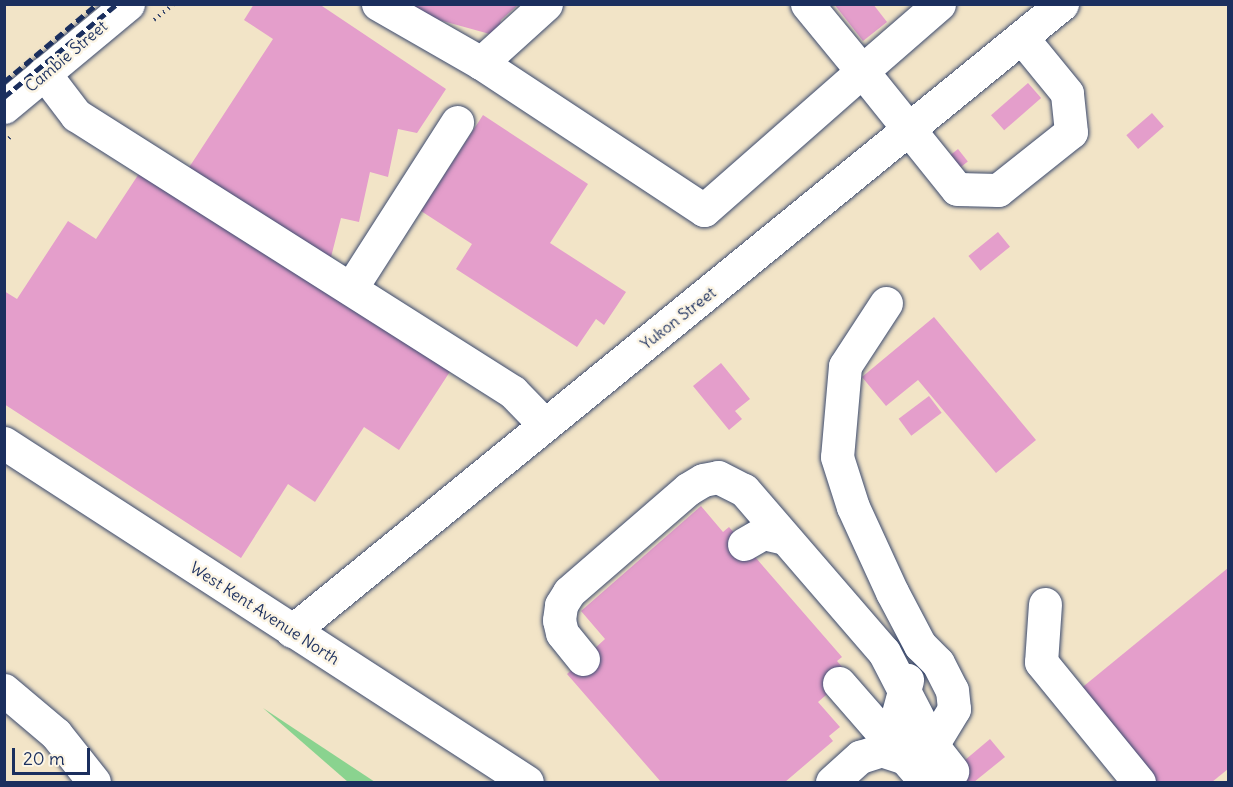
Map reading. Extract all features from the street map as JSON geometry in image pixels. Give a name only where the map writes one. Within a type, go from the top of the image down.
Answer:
[{"type":"street","name":"Cambie Street","points":[[4,107],[128,4]]},
{"type":"street","points":[[378,4],[481,63],[704,210],[939,4]]},
{"type":"street","points":[[481,63],[546,4]]},
{"type":"street","points":[[807,4],[957,189],[998,190],[1071,132],[1067,93],[1022,38]]},
{"type":"street","name":"Yukon Street","points":[[292,631],[1062,4]]},
{"type":"street","points":[[44,73],[76,115],[513,392],[544,424]]},
{"type":"street","points":[[351,288],[457,122]]},
{"type":"street","points":[[886,303],[845,366],[837,457],[853,507],[920,645],[938,663],[953,695],[954,709],[918,752]]},
{"type":"street","name":"West Kent Avenue North","points":[[4,443],[527,783]]},
{"type":"street","points":[[583,659],[562,633],[559,620],[561,605],[568,592],[703,480],[718,477],[744,490],[884,652],[904,690]]},
{"type":"street","points":[[744,544],[764,533],[784,538]]},
{"type":"street","points":[[1045,604],[1041,662],[1139,783]]},
{"type":"street","points":[[920,645],[904,690],[894,728],[939,777]]},
{"type":"street","points":[[839,683],[918,752]]},
{"type":"street","points":[[4,690],[56,734],[94,783]]},
{"type":"street","points":[[832,783],[860,757],[881,750],[918,752]]},
{"type":"green space","points":[[263,708],[375,782],[348,782]]},
{"type":"building","points":[[254,4],[319,4],[446,89],[417,133],[398,129],[388,177],[370,172],[359,222],[341,218],[330,261],[188,169],[273,39],[244,20]]},
{"type":"building","points":[[396,4],[519,4],[501,20],[497,36],[410,12]]},
{"type":"building","points":[[834,4],[873,4],[887,22],[863,41]]},
{"type":"building","points":[[1028,83],[1041,98],[1004,130],[991,115]]},
{"type":"building","points":[[1152,113],[1164,127],[1138,149],[1126,135]]},
{"type":"building","points":[[483,115],[588,184],[550,243],[626,292],[604,325],[596,319],[577,347],[456,269],[472,244],[421,211]]},
{"type":"building","points":[[958,149],[968,162],[960,168],[950,155]]},
{"type":"building","points":[[142,169],[451,370],[399,450],[364,427],[315,502],[288,484],[241,558],[4,404],[4,291],[17,299],[68,221],[96,239]]},
{"type":"building","points":[[998,232],[1010,247],[980,271],[968,256]]},
{"type":"building","points":[[934,317],[1036,440],[996,473],[918,380],[886,406],[862,377]]},
{"type":"building","points":[[721,363],[750,399],[735,411],[742,419],[729,430],[693,386]]},
{"type":"building","points":[[929,396],[942,413],[911,436],[899,419]]},
{"type":"building","points":[[701,506],[723,532],[729,527],[842,657],[837,661],[849,675],[818,702],[840,727],[829,736],[833,741],[785,782],[661,782],[567,674],[605,639],[581,611]]},
{"type":"building","points":[[1228,568],[1228,769],[1212,782],[1155,782],[1079,690]]},
{"type":"building","points":[[990,739],[1005,757],[974,782],[939,782]]},
{"type":"railway","points":[[4,82],[97,4]]},
{"type":"railway","points":[[4,97],[117,4]]}]
